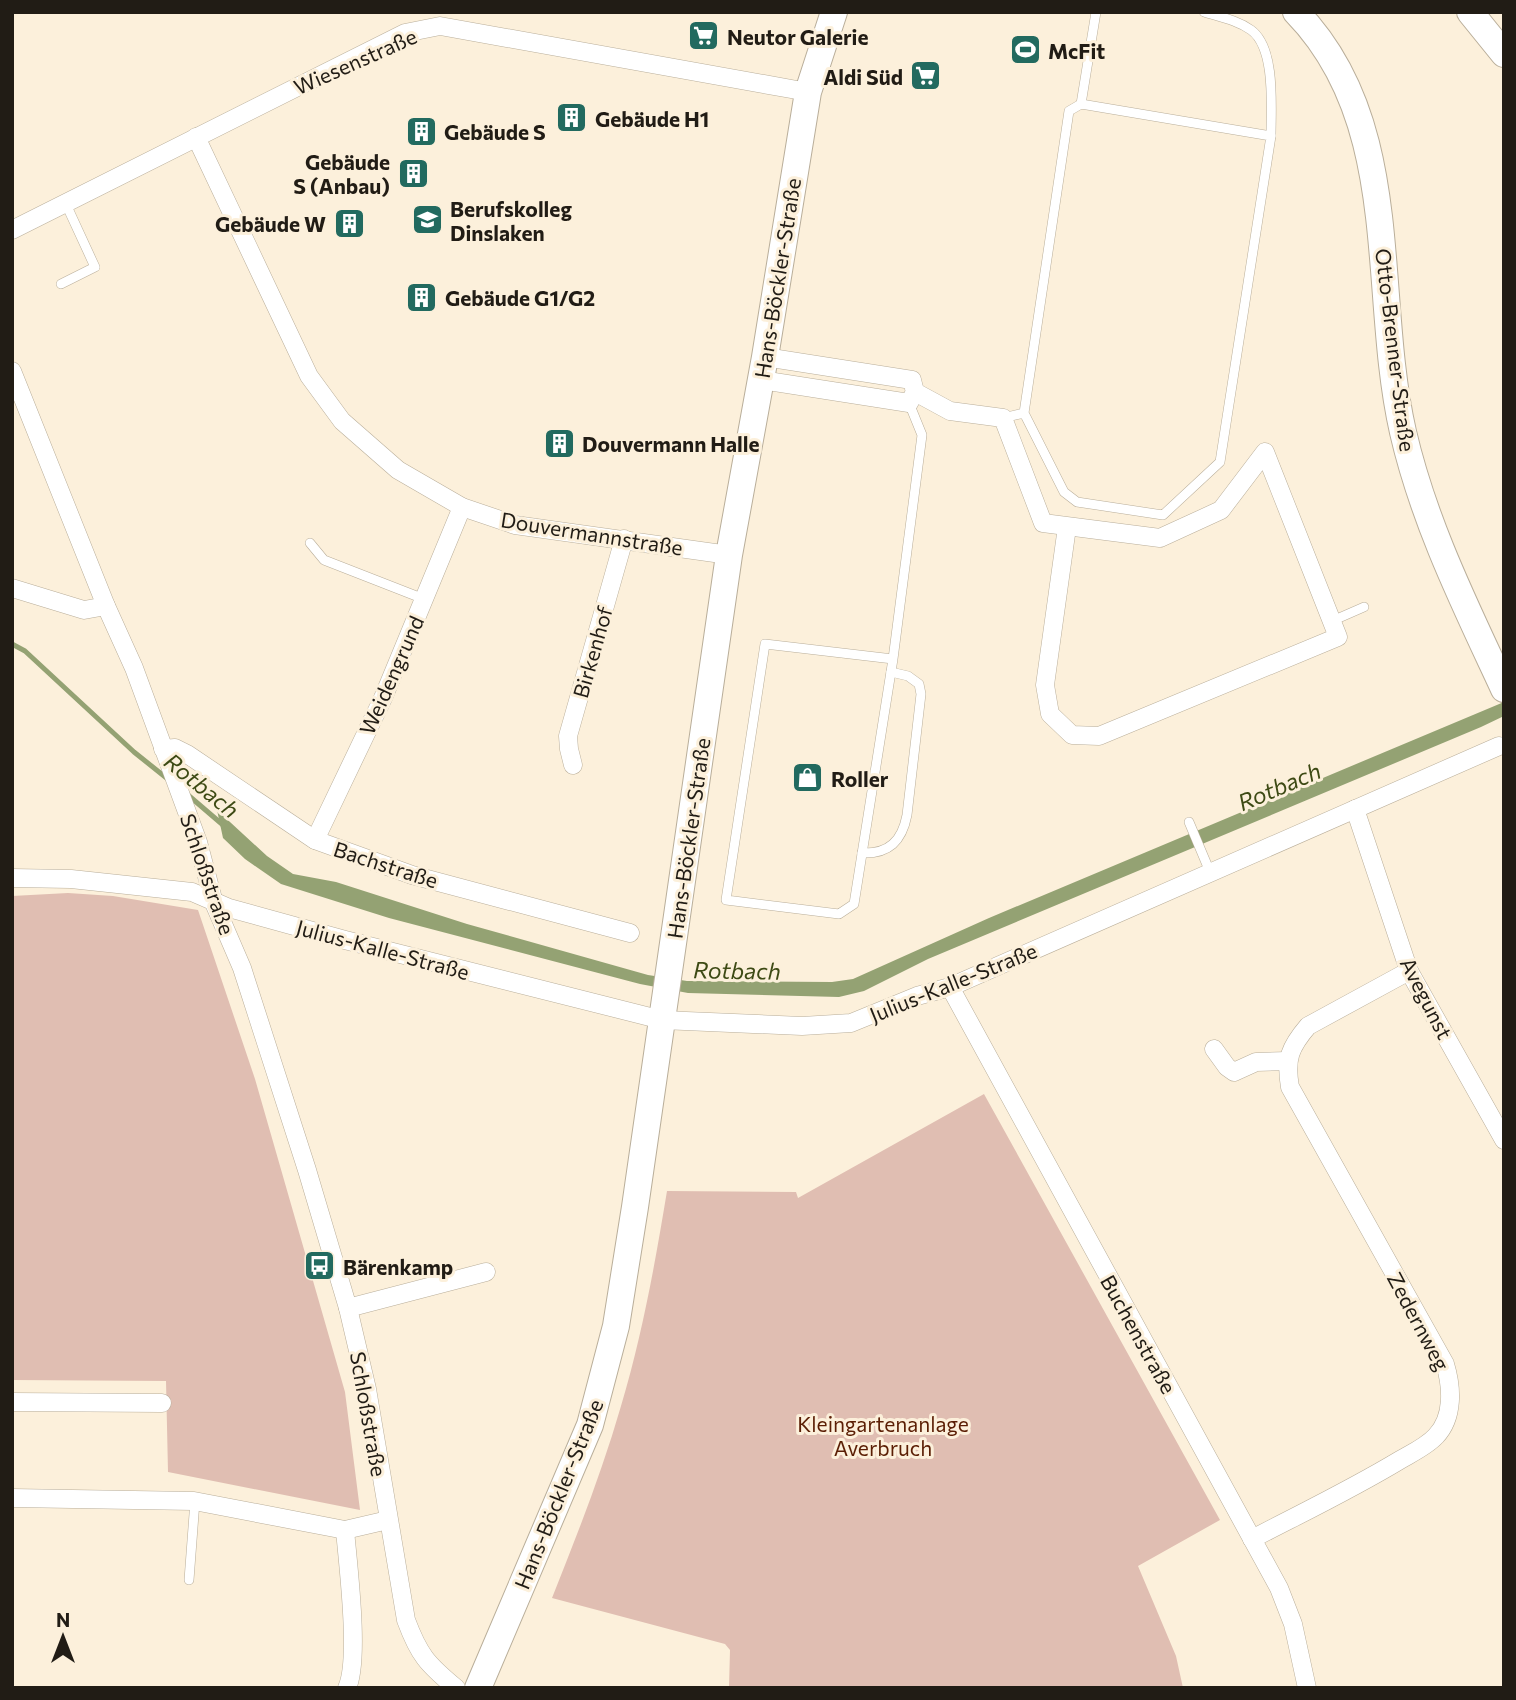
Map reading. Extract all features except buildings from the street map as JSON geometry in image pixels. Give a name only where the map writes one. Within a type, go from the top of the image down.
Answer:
[{"type":"main road","name":"Hans-Böckler-Straße","points":[[478,1688],[590,1425],[616,1326],[729,555],[808,92],[834,12]]},
{"type":"main road","points":[[1470,12],[1504,54]]},
{"type":"main road","name":"Otto-Brenner-Straße","points":[[1309,16],[1344,84],[1361,127],[1374,175],[1402,429],[1417,490],[1441,555],[1504,689]]},
{"type":"street","name":"Wiesenstraße","points":[[12,230],[405,33],[441,19],[808,92]]},
{"type":"street","name":"Douvermannstraße","points":[[196,137],[310,376],[342,421],[398,470],[462,507],[515,525],[729,555]]},
{"type":"street","points":[[763,368],[912,392],[950,411],[1003,418],[1042,523],[1160,538],[1221,510],[1268,449],[1338,637],[1099,736],[1072,735],[1050,714],[1045,685],[1067,527]]},
{"type":"street","name":"Schloßstraße","points":[[12,371],[106,606],[134,667],[198,842],[214,903],[242,968],[348,1308],[368,1389],[406,1620],[415,1644],[428,1665],[456,1688]]},
{"type":"street","name":"Weidengrund","points":[[315,840],[383,698],[462,507]]},
{"type":"street","name":"Birkenhof","points":[[573,765],[568,736],[624,540]]},
{"type":"street","points":[[12,588],[84,610],[106,606]]},
{"type":"street","name":"Julius-Kalle-Straße","points":[[12,878],[71,879],[192,892],[214,903],[345,940],[663,1010],[802,1026],[851,1023],[918,996],[950,987],[1499,747]]},
{"type":"street","name":"Bachstraße","points":[[163,749],[175,748],[187,754],[315,840],[412,874],[630,933]]},
{"type":"street","name":"Avegunst","points":[[1355,809],[1409,971],[1504,1140]]},
{"type":"street","points":[[1214,1049],[1234,1072],[1256,1062],[1287,1061],[1297,1039],[1308,1026],[1409,971]]},
{"type":"street","name":"Buchenstraße","points":[[950,987],[1279,1588],[1293,1625],[1307,1688]]},
{"type":"street","name":"Zedernweg","points":[[1252,1539],[1375,1475],[1423,1446],[1436,1436],[1444,1423],[1451,1398],[1450,1380],[1445,1364],[1290,1087],[1287,1061]]},
{"type":"street","points":[[348,1308],[486,1272]]},
{"type":"street","points":[[12,1402],[162,1403]]},
{"type":"street","points":[[12,1498],[195,1501],[345,1530],[388,1520]]},
{"type":"street","points":[[345,1530],[352,1626],[351,1679],[347,1688]]},
{"type":"lane","points":[[1081,104],[1096,12]]},
{"type":"lane","points":[[1205,12],[1239,23],[1254,32],[1269,65],[1271,136],[1220,462],[1163,515],[1095,507],[1077,502],[1064,492],[1024,413],[1069,111],[1081,104],[1271,136]]},
{"type":"lane","points":[[61,284],[95,267],[65,202]]},
{"type":"lane","points":[[893,659],[765,644],[726,900],[839,914],[854,904],[891,673],[893,659],[922,435],[912,392]]},
{"type":"lane","points":[[1003,418],[1024,413]]},
{"type":"lane","points":[[310,543],[324,560],[424,599]]},
{"type":"lane","points":[[1332,621],[1364,607]]},
{"type":"lane","points":[[862,853],[888,849],[899,840],[907,815],[921,694],[919,684],[908,676],[891,673]]},
{"type":"lane","points":[[1189,822],[1210,873]]},
{"type":"lane","points":[[189,1580],[195,1501]]},
{"type":"green space","points":[[68,893],[113,896],[198,910],[255,1079],[345,1392],[360,1510],[168,1472],[166,1381],[12,1380],[12,896]]},
{"type":"green space","name":"Kleingartenanlage Averbruch","points":[[984,1094],[1220,1520],[1138,1566],[1176,1656],[1183,1688],[729,1688],[730,1650],[725,1644],[552,1598],[614,1431],[629,1380],[667,1191],[796,1192],[798,1198]]},
{"type":"shaded area","points":[[1504,702],[1504,716],[1481,727],[928,959],[864,991],[839,997],[688,993],[640,984],[389,918],[281,884],[245,859],[223,838],[217,810],[267,856],[293,874],[336,882],[467,924],[648,975],[687,981],[832,982],[853,979],[989,918]]},
{"type":"waterway","name":"Rotbach","points":[[12,644],[25,651],[134,752],[169,780]]},
{"type":"waterway","name":"Rotbach","points":[[188,795],[223,825]]},
{"type":"place","name":"Neutor Galerie","points":[[704,36]]},
{"type":"place","name":"McFit","points":[[1025,50]]},
{"type":"place","name":"Aldi Süd","points":[[926,76]]},
{"type":"place","name":"Gebäude H1","points":[[572,118]]},
{"type":"place","name":"Gebäude S","points":[[421,131]]},
{"type":"place","name":"Gebäude S (Anbau)","points":[[413,173]]},
{"type":"place","name":"Berufskolleg Dinslaken","points":[[427,220]]},
{"type":"place","name":"Gebäude W","points":[[349,223]]},
{"type":"place","name":"Gebäude G1/G2","points":[[422,297]]},
{"type":"place","name":"Douvermann Halle","points":[[559,443]]},
{"type":"place","name":"Roller","points":[[808,778]]},
{"type":"place","name":"Bärenkamp","points":[[320,1266]]}]
